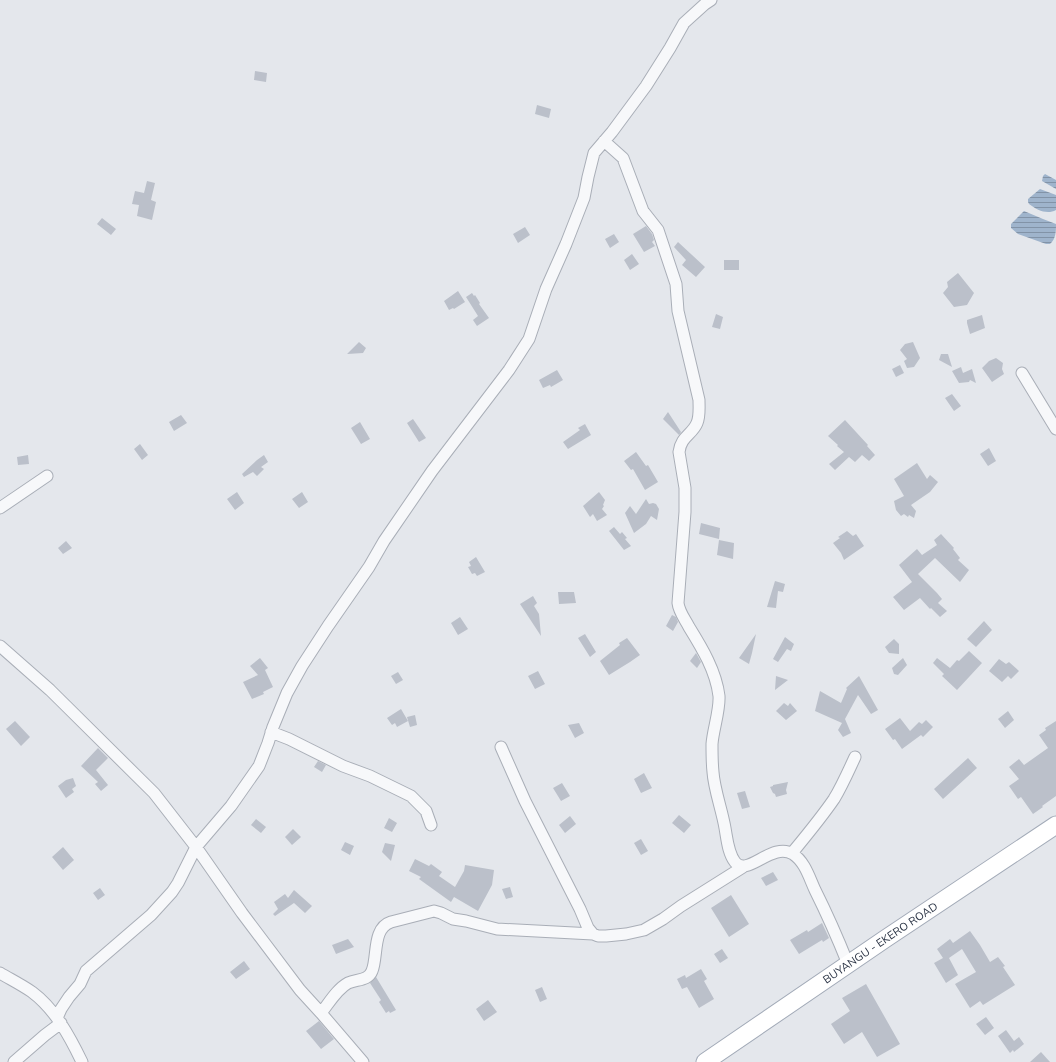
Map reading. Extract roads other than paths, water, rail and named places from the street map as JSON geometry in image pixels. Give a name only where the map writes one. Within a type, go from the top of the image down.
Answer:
[{"type":"main road","name":"BUYANGU - EKERO ROAD","points":[[705,1062],[1056,825]]},
{"type":"street","points":[[14,1062],[59,1021],[61,1009],[80,984],[86,971],[151,915],[168,896],[178,883],[196,847],[231,806],[259,766],[287,693],[315,646],[370,567],[384,541],[432,471],[509,370],[528,338],[546,289],[582,204],[594,153],[646,86],[684,23],[711,0]]},
{"type":"street","points":[[604,141],[623,158],[644,211],[658,230],[676,284],[678,310],[699,400],[700,414],[697,423],[685,437],[680,446],[679,452],[685,488],[685,512],[678,596],[679,607],[684,619],[713,671],[719,697],[712,743],[713,772],[731,854],[737,865],[743,867]]},
{"type":"street","points":[[1022,373],[1056,429]]},
{"type":"street","points":[[0,508],[46,476]]},
{"type":"street","points":[[0,646],[50,690],[154,793],[196,847],[242,913],[300,990],[362,1062]]},
{"type":"street","points":[[271,732],[411,796],[426,811],[432,825]]},
{"type":"street","points":[[501,747],[525,801],[580,909],[588,928],[593,934]]},
{"type":"street","points":[[792,853],[834,798],[855,757]]},
{"type":"street","points":[[321,1013],[339,990],[349,983],[363,980],[372,973],[376,940],[384,925],[391,922],[434,911],[441,912],[453,919],[466,921],[497,930],[593,934],[598,936],[626,934],[644,930],[743,867],[779,851],[792,853],[798,858],[806,869],[822,902],[848,964]]},
{"type":"street","points":[[0,973],[32,993],[47,1007],[59,1021],[82,1062]]},
{"type":"water","points":[[1045,174],[1056,180],[1056,189],[1042,181]]},
{"type":"water","points":[[1040,189],[1056,195],[1056,210],[1046,212],[1029,204],[1028,199]]},
{"type":"water","points":[[1024,211],[1056,224],[1055,237],[1050,244],[1018,234],[1011,228],[1011,224]]}]
